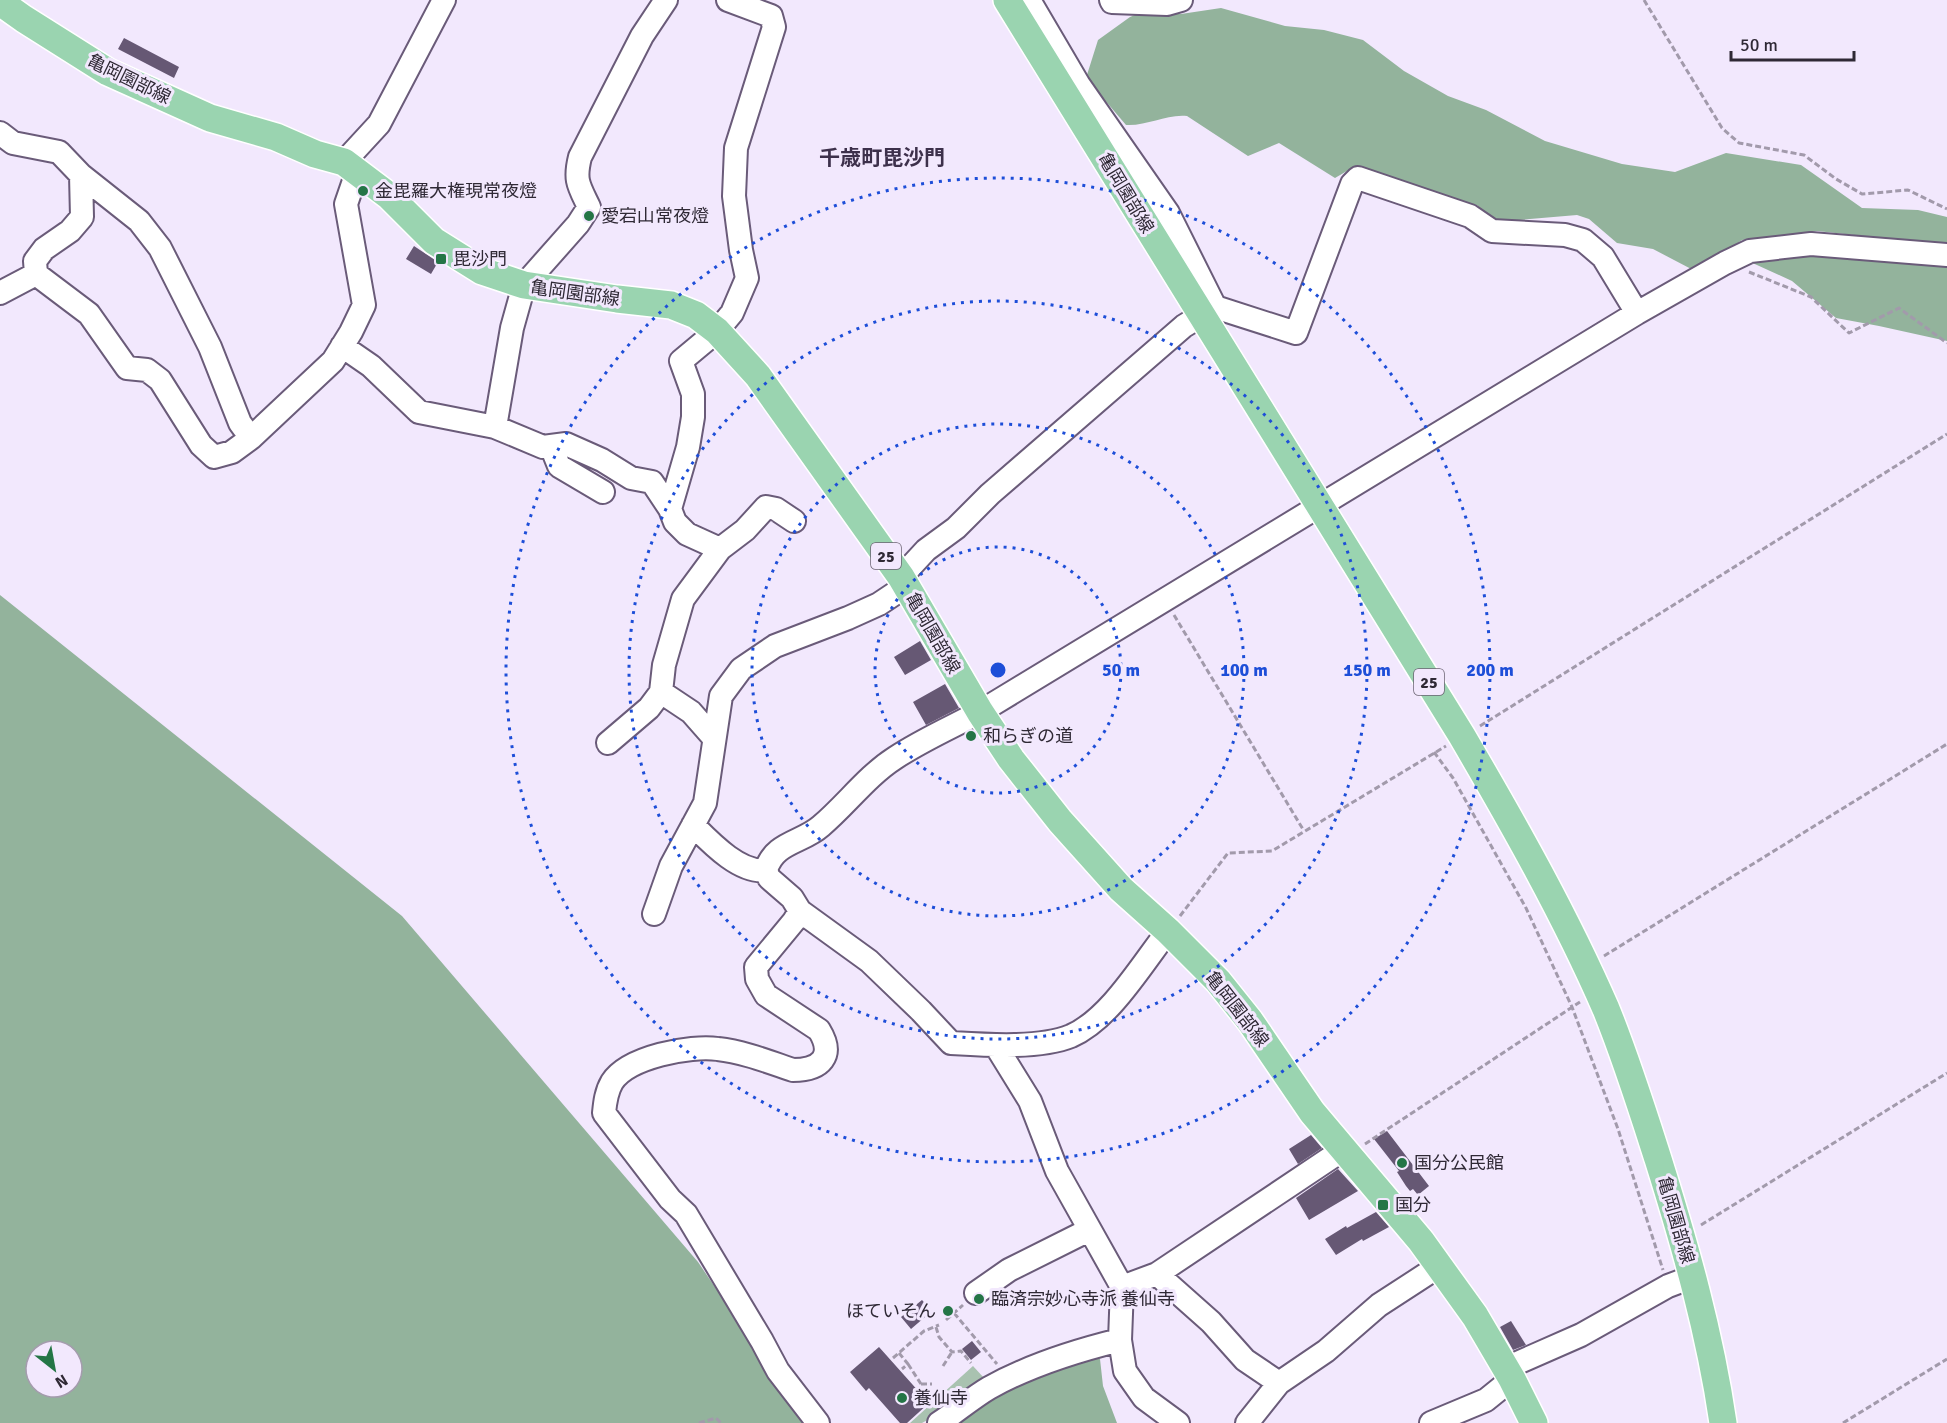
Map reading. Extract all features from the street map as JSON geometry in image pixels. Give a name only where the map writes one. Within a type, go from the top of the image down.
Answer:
[{"type":"main road","name":"亀岡園部線","points":[[1007,0],[1208,312],[1320,506],[1462,736],[1523,840],[1605,1009],[1636,1091],[1682,1236],[1680,1281],[1718,1388],[1723,1423]]},
{"type":"main road","name":"亀岡園部線","points":[[0,2],[108,72],[210,118],[276,137],[351,167],[389,196],[434,241],[482,271],[524,285],[671,305],[696,315],[717,331],[758,376],[903,581],[980,712],[1011,759],[1060,821],[1121,889],[1168,931],[1218,981],[1250,1021],[1312,1112],[1421,1240],[1475,1316],[1509,1373],[1534,1423]]},
{"type":"street","points":[[36,274],[89,314],[127,368],[147,370],[159,380],[201,446],[214,457],[232,452],[251,438],[333,361],[364,305],[346,204],[351,167],[379,124],[444,0]]},
{"type":"street","points":[[495,427],[512,328],[524,285],[578,224],[589,207],[579,186],[576,173],[580,157],[642,36],[666,0]]},
{"type":"street","points":[[1029,0],[1079,85],[1168,213],[1208,312]]},
{"type":"street","points":[[1110,0],[1112,2],[1167,4],[1181,0]]},
{"type":"street","points":[[670,509],[688,447],[693,417],[693,394],[681,361],[717,331],[732,313],[747,278],[734,196],[736,148],[774,27],[771,16],[741,2]]},
{"type":"street","points":[[0,133],[13,143],[59,152],[81,175],[139,221],[160,248],[210,347],[240,423],[251,438]]},
{"type":"street","points":[[36,274],[36,261],[44,249],[70,231],[82,217],[81,175]]},
{"type":"street","points":[[654,914],[671,866],[705,803],[713,737],[721,696],[741,669],[775,646],[879,604],[903,581],[926,550],[956,528],[990,494],[1184,326],[1208,312],[1296,333],[1352,184],[1358,178],[1470,216],[1492,231],[1565,235],[1583,240],[1603,257],[1637,313]]},
{"type":"street","points":[[1168,931],[1114,1001],[1091,1023],[1071,1035],[1052,1041],[996,1046],[951,1043],[868,961],[800,911],[792,898],[769,878],[766,870],[769,859],[780,849],[819,828],[894,758],[980,712],[1637,313],[1725,263],[1750,251],[1810,244],[1947,255]]},
{"type":"street","points":[[0,292],[36,274]]},
{"type":"street","points":[[342,346],[371,366],[419,412],[495,427],[543,447],[566,444],[602,460],[631,478],[652,482],[670,509],[675,522],[687,534],[720,549]]},
{"type":"street","points":[[551,446],[559,466],[603,492]]},
{"type":"street","points":[[608,743],[649,708],[661,692],[664,665],[683,600],[720,549],[746,530],[766,507],[776,509],[794,521]]},
{"type":"street","points":[[661,692],[691,712],[713,737]]},
{"type":"street","points":[[693,825],[722,853],[756,872],[766,870]]},
{"type":"street","points":[[800,911],[756,967],[757,979],[766,995],[819,1030],[827,1049],[824,1059],[817,1066],[805,1070],[793,1070],[716,1048],[667,1052],[623,1071],[612,1082],[605,1098],[604,1113],[670,1199],[687,1214],[778,1371],[818,1423]]},
{"type":"street","points":[[996,1046],[1030,1101],[1057,1171],[1122,1287],[1120,1340],[1125,1371],[1144,1398],[1178,1423]]},
{"type":"street","points":[[1122,1287],[1157,1274],[1347,1152]]},
{"type":"street","points":[[976,1293],[1009,1270],[1050,1252],[1089,1230]]},
{"type":"street","points":[[1247,1423],[1279,1383],[1326,1351],[1379,1305],[1439,1266]]},
{"type":"street","points":[[1157,1274],[1211,1323],[1245,1360],[1279,1383]]},
{"type":"street","points":[[1431,1423],[1486,1400],[1509,1373],[1680,1281]]},
{"type":"street","points":[[939,1423],[989,1388],[1009,1378],[1077,1350],[1120,1340]]},
{"type":"path","points":[[1644,0],[1722,128],[1739,143],[1804,155],[1836,180],[1862,194],[1908,190],[1947,210]]},
{"type":"path","points":[[1725,263],[1811,297],[1849,333],[1899,308],[1947,343]]},
{"type":"path","points":[[1168,931],[1228,853],[1272,851],[1462,736],[1947,434]]},
{"type":"path","points":[[1165,601],[1305,831]]},
{"type":"path","points":[[1347,1152],[1572,1006],[1591,980],[1947,744]]},
{"type":"path","points":[[1434,752],[1453,778],[1527,908],[1572,1006],[1618,1129],[1680,1281]]},
{"type":"path","points":[[1682,1236],[1947,1073]]},
{"type":"path","points":[[946,1320],[955,1312],[1009,1378]]},
{"type":"path","points":[[892,1358],[924,1331],[938,1326],[939,1337],[952,1352]]},
{"type":"path","points":[[952,1352],[961,1351],[971,1363]]},
{"type":"path","points":[[943,1366],[952,1352]]},
{"type":"path","points":[[899,1353],[921,1384]]},
{"type":"path","points":[[1843,1423],[1947,1359]]},
{"type":"path","points":[[902,1369],[908,1364]]},
{"type":"path","points":[[921,1384],[932,1384]]},
{"type":"path","points":[[919,1390],[921,1384]]},
{"type":"path","points":[[699,1423],[716,1419],[721,1423]]},
{"type":"green space","points":[[1221,8],[1285,26],[1324,30],[1363,40],[1404,71],[1448,96],[1486,110],[1545,141],[1622,164],[1675,172],[1726,153],[1801,165],[1862,208],[1918,210],[1947,217],[1947,245],[1817,231],[1742,240],[1695,271],[1653,249],[1617,243],[1589,219],[1577,215],[1496,222],[1477,205],[1463,205],[1352,168],[1335,178],[1279,143],[1248,156],[1187,116],[1126,125],[1086,78],[1098,40],[1130,17],[1142,12],[1181,14]]},
{"type":"green space","points":[[1801,254],[1947,267],[1947,341],[1836,318],[1792,281],[1746,260]]},
{"type":"green space","points":[[0,595],[402,916],[698,1262],[807,1423],[0,1423]]},
{"type":"green space","points":[[1079,1355],[1100,1359],[1103,1386],[1117,1423],[954,1423],[1000,1391]]},
{"type":"green space","points":[[973,1366],[984,1378],[933,1417],[922,1423],[910,1423]]},
{"type":"building","points":[[124,38],[179,67],[174,78],[118,49]]},
{"type":"building","points":[[414,246],[438,262],[431,274],[406,259]]},
{"type":"building","points":[[920,641],[931,660],[905,675],[894,657]]},
{"type":"building","points":[[945,684],[959,708],[926,725],[913,702]]},
{"type":"building","name":"国分公民館","points":[[1387,1131],[1429,1186],[1418,1195],[1406,1186],[1397,1172],[1399,1171],[1374,1139]]},
{"type":"building","points":[[1311,1135],[1322,1148],[1298,1164],[1289,1149]]},
{"type":"building","points":[[1338,1169],[1358,1191],[1309,1220],[1296,1198]]},
{"type":"building","points":[[1376,1212],[1389,1227],[1363,1241],[1362,1239],[1336,1255],[1325,1239]]},
{"type":"building","points":[[922,1300],[932,1311],[911,1329],[901,1317]]},
{"type":"building","points":[[1511,1321],[1526,1345],[1513,1350],[1500,1327]]},
{"type":"building","points":[[972,1341],[981,1352],[971,1360],[962,1349]]},
{"type":"building","points":[[879,1347],[929,1403],[907,1423],[900,1423],[869,1388],[866,1391],[850,1372]]},
{"type":"place","name":"金毘羅大権現常夜燈","points":[[363,191]]},
{"type":"place","name":"愛宕山常夜燈","points":[[589,216]]},
{"type":"place","name":"毘沙門","points":[[441,259]]},
{"type":"place","name":"和らぎの道","points":[[971,736]]},
{"type":"place","name":"国分公民館","points":[[1402,1163]]},
{"type":"place","name":"国分","points":[[1383,1205]]},
{"type":"place","name":"臨済宗妙心寺派 養仙寺","points":[[979,1299]]},
{"type":"place","name":"ほていそん","points":[[948,1311]]},
{"type":"place","name":"養仙寺","points":[[902,1398]]},
{"type":"district","name":"千歳町毘沙門","points":[[882,158]]}]
